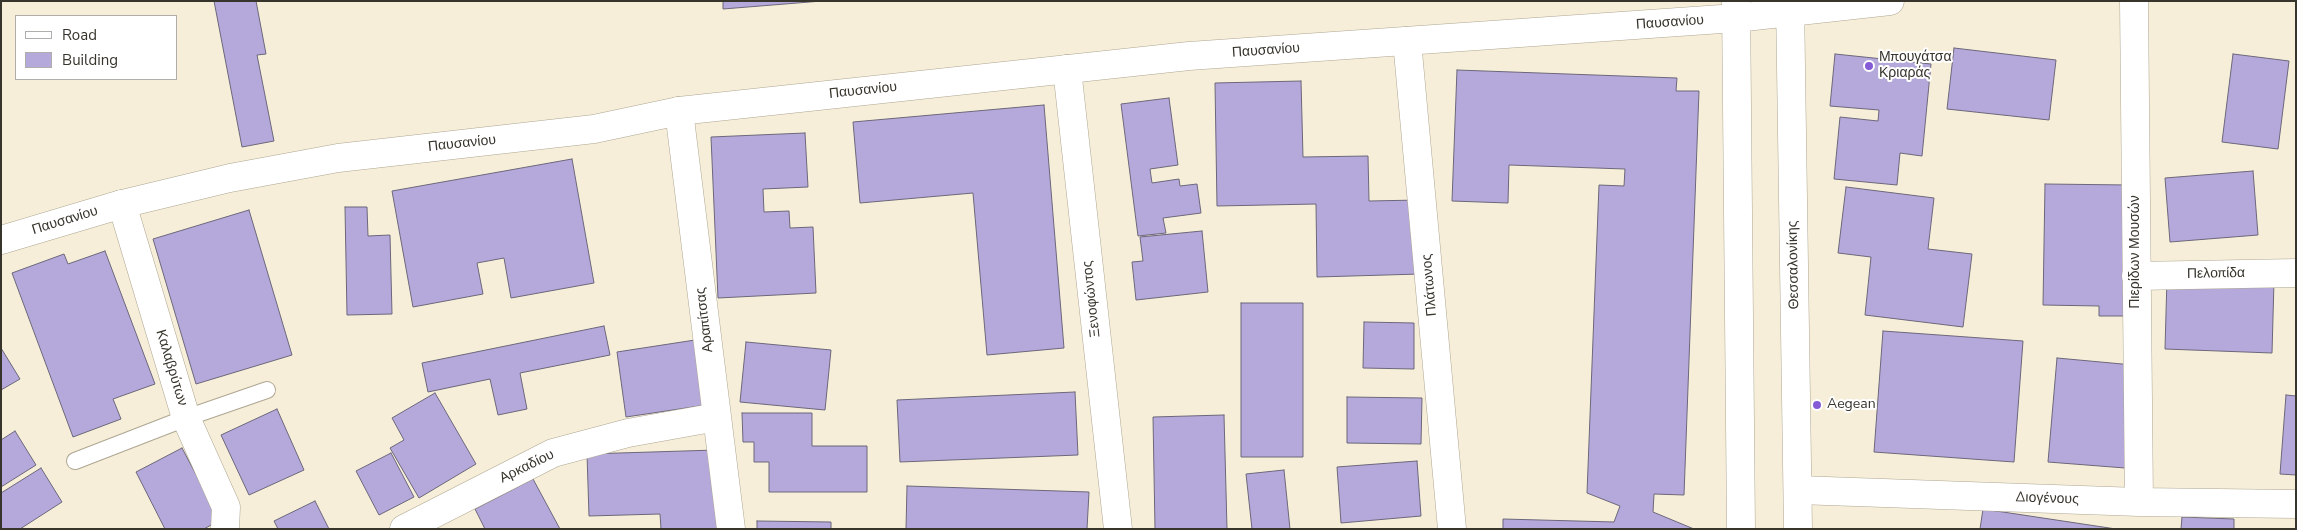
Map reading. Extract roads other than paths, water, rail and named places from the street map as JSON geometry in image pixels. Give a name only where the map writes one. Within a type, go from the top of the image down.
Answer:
[{"type":"street","name":"Παυσανίου","points":[[1,240],[122,204],[230,178],[338,158],[594,129],[679,111],[1189,56],[1407,41],[1736,10],[1890,1]]},
{"type":"street","name":"Πιερίδων Μουσών","points":[[2134,1],[2139,502]]},
{"type":"street","name":"Θεσσαλονίκης","points":[[1790,6],[1798,529]]},
{"type":"street","points":[[1736,10],[1741,529]]},
{"type":"street","name":"Πλάτωνος","points":[[1407,41],[1452,529]]},
{"type":"street","name":"Ξενοφώντος","points":[[1066,69],[1118,529]]},
{"type":"street","name":"Αραπίτσας","points":[[679,111],[732,529]]},
{"type":"street","name":"Καλαβρύτων","points":[[122,204],[186,418],[226,507],[225,529]]},
{"type":"street","name":"Πελοπίδα","points":[[2136,276],[2296,273]]},
{"type":"street","name":"Αρκαδίου","points":[[404,529],[553,453],[628,434],[717,417]]},
{"type":"street","name":"Διογένους","points":[[1798,490],[2139,502],[2296,504]]},
{"type":"lane","points":[[75,462],[186,418],[267,390]]},
{"type":"place","name":"Μπουγάτσα Κριαράς","points":[[1869,66]]},
{"type":"place","name":"Aegean","points":[[1817,405]]}]
